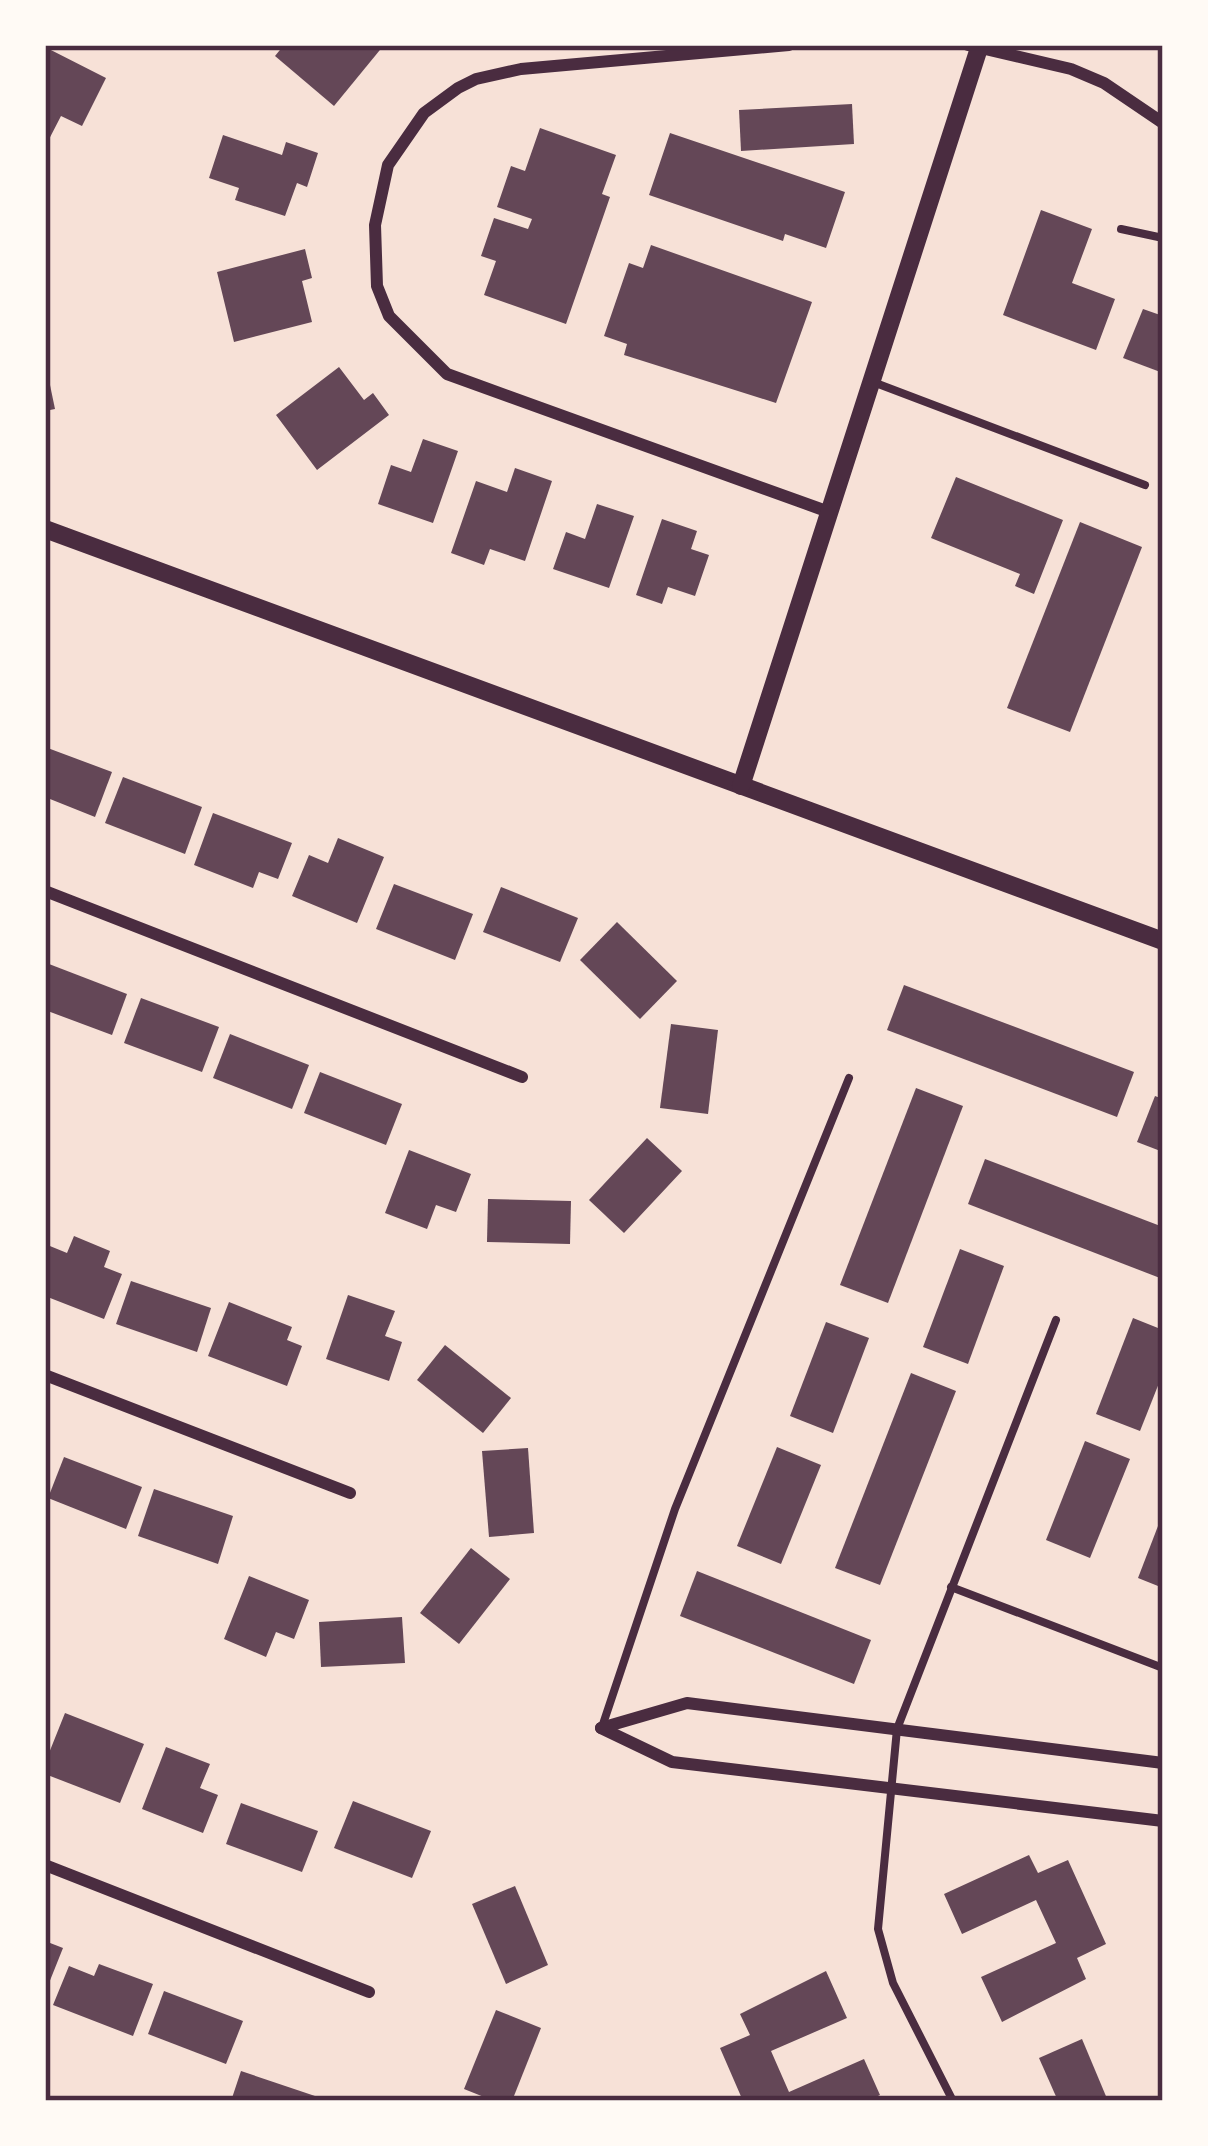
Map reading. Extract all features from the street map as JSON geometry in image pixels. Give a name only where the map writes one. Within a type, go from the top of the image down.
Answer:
[{"type":"street","points":[[789,45],[520,69],[458,88],[424,113],[388,165],[375,225],[377,286],[389,316],[447,374],[830,512]]},
{"type":"street","points":[[741,787],[976,46],[1071,69],[1105,83],[1163,123]]},
{"type":"street","points":[[45,529],[1163,941]]},
{"type":"street","points":[[45,891],[522,1077]]},
{"type":"street","points":[[45,1376],[350,1492]]},
{"type":"street","points":[[602,1728],[687,1703],[1163,1763]]},
{"type":"street","points":[[602,1728],[672,1762],[1163,1821]]},
{"type":"street","points":[[45,1865],[369,1992]]},
{"type":"lane","points":[[1121,229],[1163,238]]},
{"type":"lane","points":[[872,381],[1145,484]]},
{"type":"lane","points":[[602,1728],[676,1509],[849,1078]]},
{"type":"lane","points":[[953,2101],[893,1983],[878,1929],[889,1789],[897,1729],[1056,1320]]},
{"type":"lane","points":[[951,1587],[1163,1668]]},
{"type":"building","points":[[284,45],[384,45],[334,106],[275,56]]},
{"type":"building","points":[[45,47],[106,78],[82,126],[61,116],[45,147]]},
{"type":"building","points":[[852,104],[854,144],[741,151],[739,110]]},
{"type":"building","points":[[540,128],[616,155],[602,194],[610,197],[566,324],[484,295],[496,261],[481,256],[494,218],[528,229],[532,219],[497,207],[511,166],[525,171]]},
{"type":"building","points":[[670,133],[845,192],[826,248],[785,234],[783,241],[649,195]]},
{"type":"building","points":[[223,135],[282,155],[286,142],[318,153],[307,187],[297,183],[285,216],[235,200],[239,188],[209,178]]},
{"type":"building","points":[[1041,210],[1092,229],[1072,283],[1115,299],[1096,350],[1003,315]]},
{"type":"building","points":[[651,245],[812,302],[776,403],[624,355],[627,344],[604,336],[629,263],[643,268]]},
{"type":"building","points":[[305,249],[312,278],[302,281],[312,322],[234,342],[217,272]]},
{"type":"building","points":[[1143,309],[1163,316],[1163,373],[1123,358]]},
{"type":"building","points":[[45,361],[55,409],[45,411]]},
{"type":"building","points":[[339,367],[364,400],[373,393],[389,415],[317,470],[276,415]]},
{"type":"building","points":[[423,439],[458,451],[433,523],[378,504],[391,465],[411,472]]},
{"type":"building","points":[[515,468],[552,481],[525,561],[490,549],[484,565],[451,553],[476,481],[507,492]]},
{"type":"building","points":[[956,477],[1063,520],[1034,594],[1015,586],[1020,574],[931,538]]},
{"type":"building","points":[[597,504],[634,516],[609,588],[553,569],[566,532],[585,539]]},
{"type":"building","points":[[662,519],[697,531],[691,549],[709,555],[695,596],[668,587],[662,604],[636,595]]},
{"type":"building","points":[[1080,522],[1142,547],[1070,732],[1007,708]]},
{"type":"building","points":[[45,747],[112,772],[95,817],[45,797]]},
{"type":"building","points":[[123,777],[202,807],[185,854],[105,823]]},
{"type":"building","points":[[213,813],[292,843],[278,879],[259,872],[253,888],[194,865]]},
{"type":"building","points":[[338,838],[384,857],[357,923],[292,896],[309,855],[328,863]]},
{"type":"building","points":[[394,884],[473,914],[455,960],[376,929]]},
{"type":"building","points":[[501,887],[578,918],[560,962],[483,932]]},
{"type":"building","points":[[617,922],[677,981],[640,1019],[580,960]]},
{"type":"building","points":[[49,964],[127,994],[112,1035],[45,1010]]},
{"type":"building","points":[[904,985],[1134,1072],[1117,1117],[887,1030]]},
{"type":"building","points":[[141,998],[219,1027],[202,1072],[124,1043]]},
{"type":"building","points":[[671,1024],[718,1030],[708,1114],[660,1108]]},
{"type":"building","points":[[230,1034],[309,1065],[292,1109],[213,1078]]},
{"type":"building","points":[[320,1072],[402,1104],[386,1145],[304,1113]]},
{"type":"building","points":[[916,1088],[963,1106],[888,1303],[840,1285]]},
{"type":"building","points":[[1155,1096],[1163,1099],[1163,1152],[1137,1142]]},
{"type":"building","points":[[647,1138],[682,1171],[624,1233],[589,1200]]},
{"type":"building","points":[[409,1150],[471,1174],[456,1212],[436,1205],[427,1229],[385,1213]]},
{"type":"building","points":[[985,1159],[1163,1227],[1160,1278],[968,1204]]},
{"type":"building","points":[[488,1199],[571,1201],[570,1244],[487,1242]]},
{"type":"building","points":[[74,1236],[110,1251],[104,1267],[122,1274],[104,1319],[45,1296],[45,1244],[67,1253]]},
{"type":"building","points":[[960,1249],[1004,1266],[968,1364],[923,1347]]},
{"type":"building","points":[[131,1281],[211,1308],[197,1352],[116,1324]]},
{"type":"building","points":[[348,1295],[395,1311],[385,1336],[402,1342],[389,1381],[326,1359]]},
{"type":"building","points":[[229,1302],[292,1327],[287,1340],[302,1346],[287,1386],[208,1356]]},
{"type":"building","points":[[1133,1318],[1163,1330],[1163,1373],[1140,1431],[1096,1414]]},
{"type":"building","points":[[826,1322],[869,1338],[833,1433],[790,1416]]},
{"type":"building","points":[[445,1345],[511,1398],[483,1433],[417,1380]]},
{"type":"building","points":[[911,1373],[956,1391],[880,1585],[835,1568]]},
{"type":"building","points":[[1085,1441],[1130,1459],[1090,1558],[1046,1540]]},
{"type":"building","points":[[777,1447],[821,1465],[781,1564],[737,1546]]},
{"type":"building","points":[[528,1448],[534,1533],[489,1537],[482,1451]]},
{"type":"building","points":[[64,1457],[142,1487],[126,1529],[48,1498]]},
{"type":"building","points":[[154,1489],[233,1516],[218,1564],[138,1536]]},
{"type":"building","points":[[1163,1513],[1163,1588],[1138,1578]]},
{"type":"building","points":[[471,1548],[510,1579],[459,1644],[420,1613]]},
{"type":"building","points":[[697,1571],[871,1640],[854,1684],[680,1616]]},
{"type":"building","points":[[249,1576],[309,1600],[294,1639],[276,1632],[266,1657],[224,1639]]},
{"type":"building","points":[[402,1617],[405,1663],[321,1667],[319,1622]]},
{"type":"building","points":[[65,1713],[144,1744],[120,1803],[45,1774]]},
{"type":"building","points":[[166,1747],[210,1764],[200,1788],[218,1795],[203,1833],[142,1809]]},
{"type":"building","points":[[353,1801],[431,1831],[412,1878],[334,1848]]},
{"type":"building","points":[[241,1803],[318,1831],[302,1872],[226,1844]]},
{"type":"building","points":[[1029,1855],[1038,1873],[1068,1860],[1106,1944],[1077,1958],[1086,1979],[1002,2022],[981,1977],[1056,1943],[1036,1900],[962,1934],[944,1894]]},
{"type":"building","points":[[515,1886],[548,1965],[506,1984],[472,1904]]},
{"type":"building","points":[[45,1941],[63,1948],[45,1993]]},
{"type":"building","points":[[99,1964],[153,1984],[133,2036],[53,2005],[69,1966],[94,1976]]},
{"type":"building","points":[[826,1971],[847,2018],[771,2051],[789,2092],[864,2059],[880,2095],[867,2101],[743,2101],[720,2048],[750,2035],[740,2014]]},
{"type":"building","points":[[164,1991],[243,2021],[226,2064],[148,2034]]},
{"type":"building","points":[[496,2010],[541,2028],[512,2101],[494,2101],[464,2089]]},
{"type":"building","points":[[1082,2039],[1108,2101],[1058,2101],[1039,2058]]},
{"type":"building","points":[[241,2071],[318,2097],[317,2101],[231,2101]]}]
